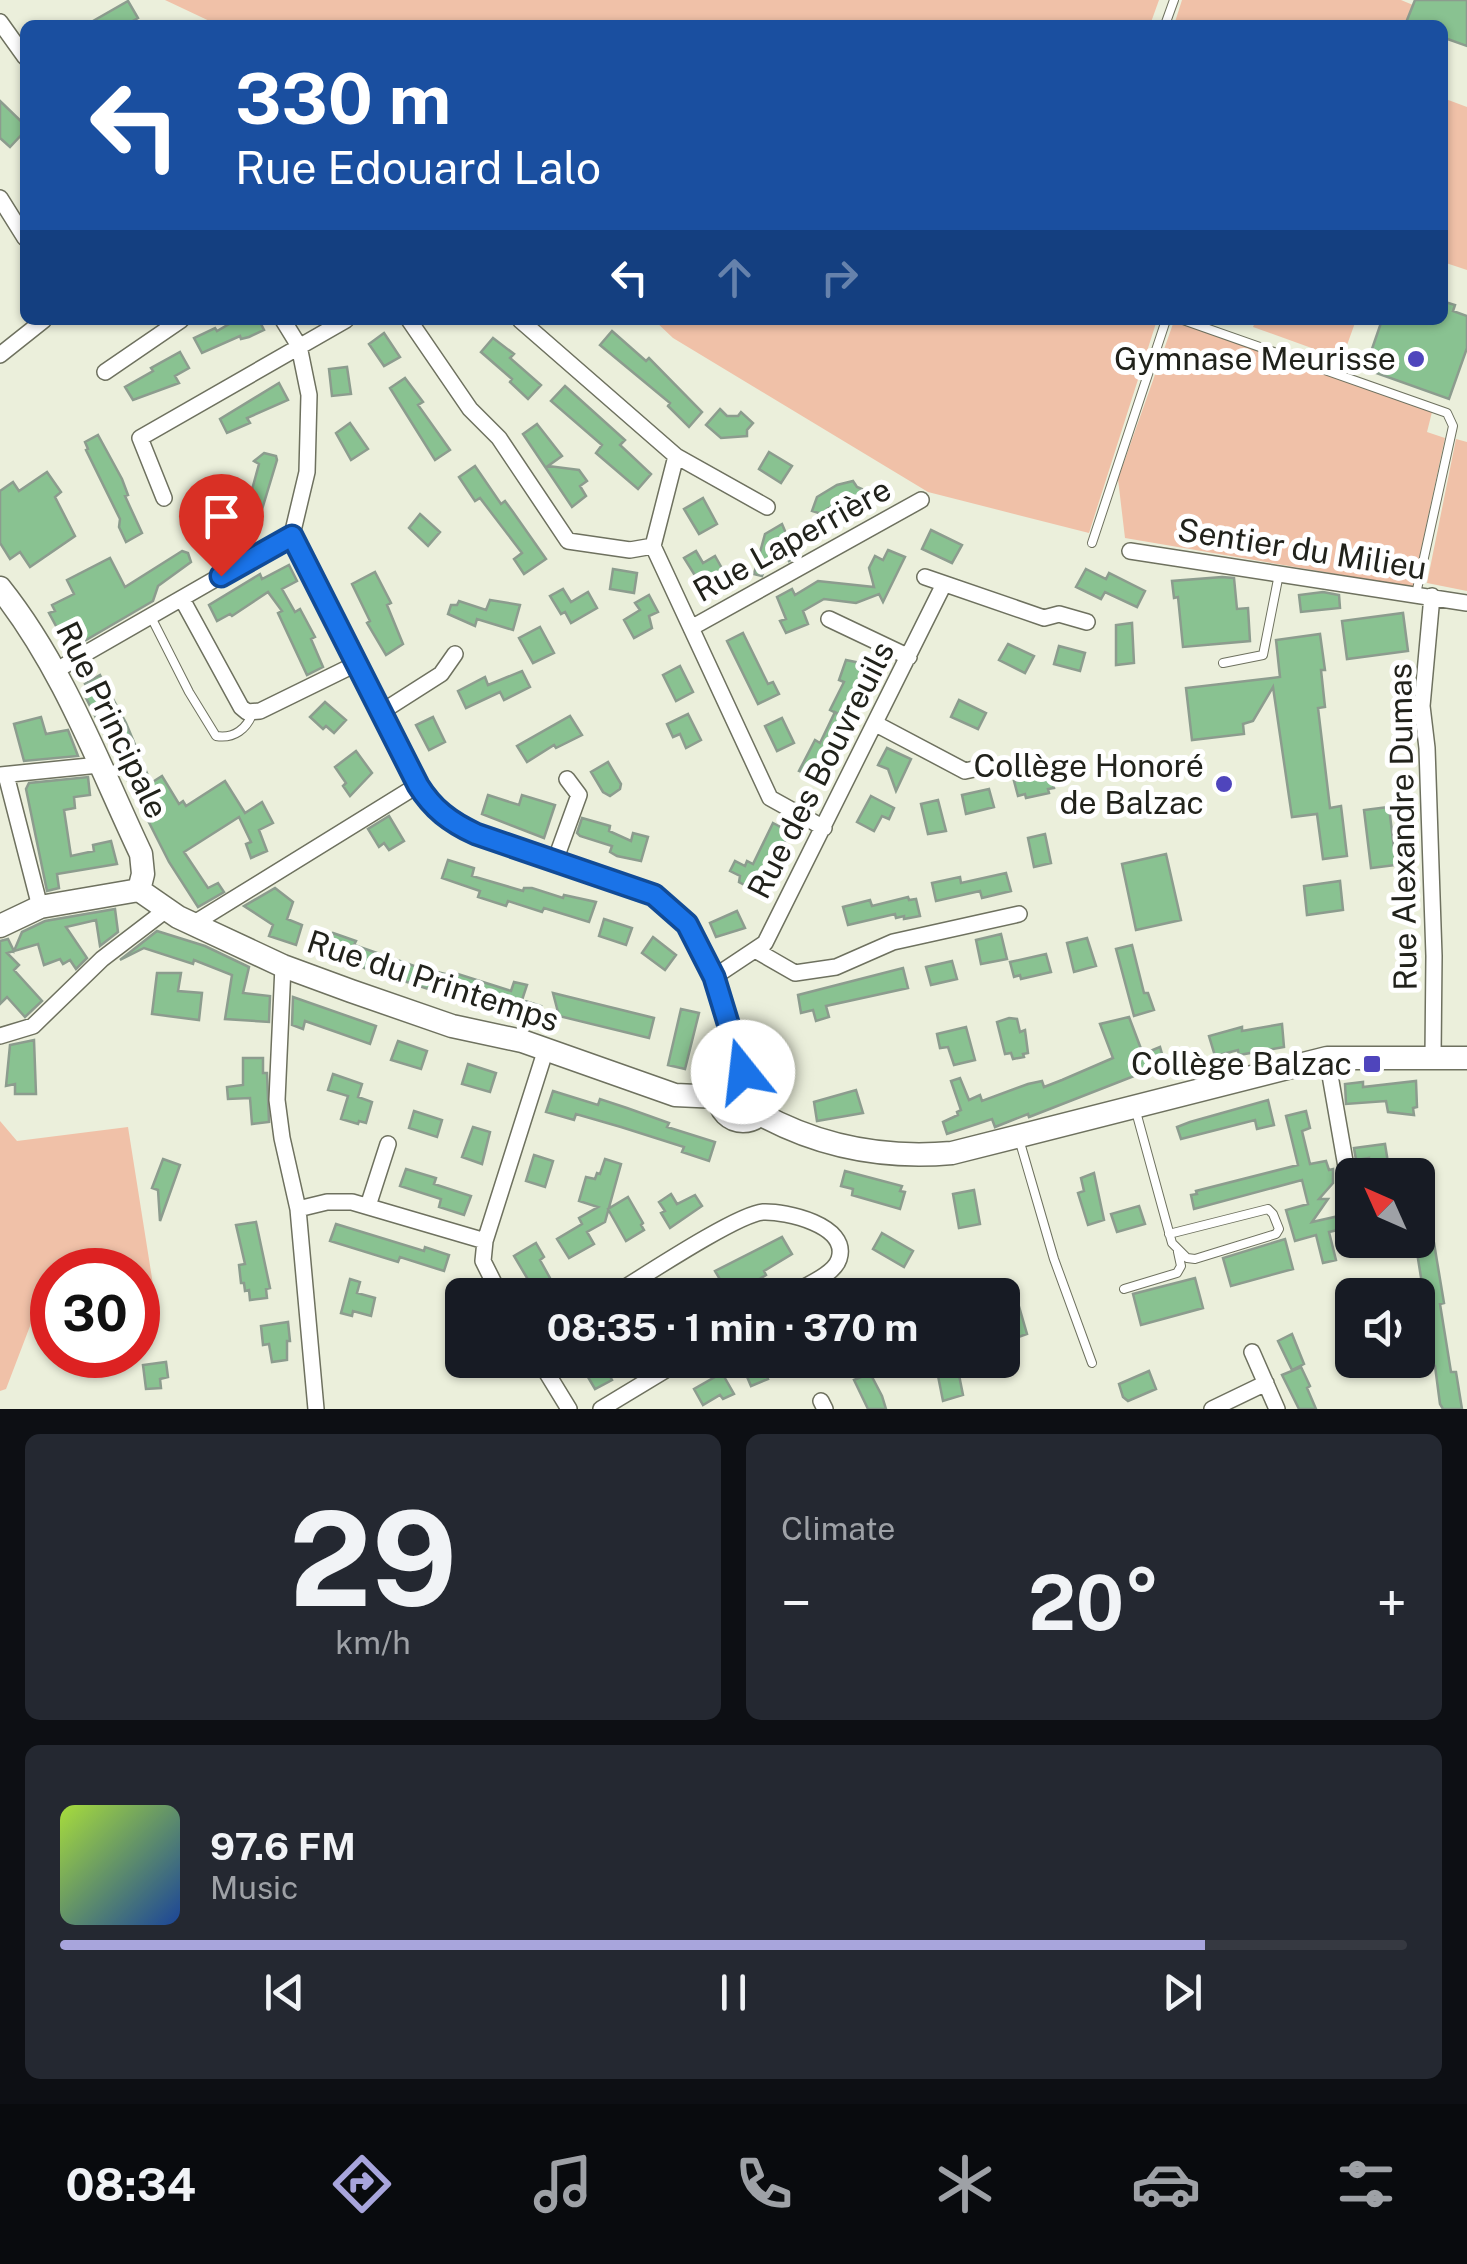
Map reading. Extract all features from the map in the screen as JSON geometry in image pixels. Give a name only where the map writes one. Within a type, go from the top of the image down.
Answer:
[{"type":"main road","name":"Rue Principale","points":[[4,598],[31,627],[100,766],[140,854],[140,890]]},
{"type":"main road","points":[[0,926],[40,907],[140,890]]},
{"type":"main road","name":"Rue du Printemps","points":[[140,890],[166,910],[283,966],[425,1017],[522,1041],[675,1095],[719,1096]]},
{"type":"main road","points":[[760,1114],[801,1134],[893,1156],[952,1153],[1327,1058],[1467,1058]]},
{"type":"main road","points":[[743,1072],[760,1080],[767,1099],[760,1114],[752,1119],[734,1119],[726,1114],[719,1096],[726,1080],[743,1072]]},
{"type":"street","points":[[0,22],[20,50]]},
{"type":"street","points":[[0,198],[20,230]]},
{"type":"street","points":[[0,355],[38,325]]},
{"type":"street","points":[[106,372],[174,325]]},
{"type":"street","points":[[286,325],[299,346],[309,395],[310,427],[306,472],[292,536],[418,785],[431,806],[452,822],[476,834],[654,895],[687,924],[714,977],[743,1072]]},
{"type":"street","points":[[164,498],[140,438],[337,325]]},
{"type":"street","points":[[412,325],[470,409],[499,438],[568,541],[630,550],[653,546]]},
{"type":"street","points":[[526,325],[676,456],[767,507]]},
{"type":"street","points":[[676,456],[653,546],[770,798],[824,828]]},
{"type":"street","name":"Rue Laperrière","points":[[691,628],[921,500]]},
{"type":"street","points":[[55,670],[292,536]]},
{"type":"street","name":"Sentier du Milieu","points":[[1130,551],[1467,602]]},
{"type":"street","points":[[925,577],[1044,618],[1059,614],[1088,622]]},
{"type":"street","name":"Rue des Bouvreuils","points":[[714,977],[765,944],[944,584]]},
{"type":"street","name":"Rue Alexandre Dumas","points":[[1424,595],[1422,706],[1433,938],[1433,1058]]},
{"type":"street","points":[[182,599],[241,707],[253,712],[358,662]]},
{"type":"street","points":[[829,619],[909,657]]},
{"type":"street","points":[[382,711],[441,674],[455,654]]},
{"type":"street","points":[[876,724],[965,771],[983,767]]},
{"type":"street","points":[[40,907],[3,775],[100,766]]},
{"type":"street","points":[[555,861],[579,795],[567,779]]},
{"type":"street","points":[[194,924],[418,785]]},
{"type":"street","points":[[0,1036],[33,1026],[102,959],[166,910]]},
{"type":"street","points":[[755,950],[795,974],[836,966],[893,942],[1019,914]]},
{"type":"street","points":[[283,966],[277,1100],[298,1209],[316,1409]]},
{"type":"street","points":[[492,1278],[483,1261],[485,1241],[545,1052]]},
{"type":"street","points":[[1327,1058],[1344,1158]]},
{"type":"street","points":[[368,1206],[388,1144]]},
{"type":"street","points":[[298,1209],[338,1201],[368,1206],[485,1241]]},
{"type":"street","points":[[641,1278],[730,1225],[763,1212],[809,1220],[827,1228],[840,1248],[839,1259],[817,1278]]},
{"type":"street","points":[[1252,1352],[1276,1409]]},
{"type":"street","points":[[549,1378],[569,1409]]},
{"type":"street","points":[[601,1409],[652,1378]]},
{"type":"street","points":[[1212,1409],[1266,1382]]},
{"type":"lane","points":[[1092,544],[1164,325]]},
{"type":"lane","points":[[1196,325],[1447,412],[1453,426],[1424,595]]},
{"type":"lane","points":[[1223,663],[1264,655],[1279,574]]},
{"type":"lane","points":[[151,617],[195,704],[216,736],[226,738],[242,730],[253,712]]},
{"type":"lane","points":[[1124,1289],[1176,1272],[1181,1266],[1135,1107]]},
{"type":"lane","points":[[1018,1136],[1054,1259],[1092,1363]]},
{"type":"lane","points":[[1170,1234],[1268,1209],[1278,1229],[1276,1234],[1195,1259],[1178,1252]]},
{"type":"shaded area","points":[[165,0],[1159,0],[1152,20],[207,20]]},
{"type":"shaded area","points":[[1182,0],[1401,0],[1413,5],[1409,20],[1176,20]]},
{"type":"shaded area","points":[[1448,100],[1467,107],[1467,270],[1448,264]]},
{"type":"shaded area","points":[[659,325],[1155,325],[1089,533],[928,492],[673,338]]},
{"type":"shaded area","points":[[1173,325],[1185,325],[1432,412],[1427,432],[1445,438],[1413,587],[1125,538],[1118,479]]},
{"type":"shaded area","points":[[1254,325],[1354,325],[1342,359]]},
{"type":"shaded area","points":[[1456,439],[1467,442],[1467,591],[1427,583]]},
{"type":"shaded area","points":[[0,1121],[17,1141],[128,1127],[147,1248],[30,1248],[30,1326],[6,1389],[0,1391]]},
{"type":"building","points":[[1415,0],[1467,0],[1467,46],[1448,39],[1448,20],[1407,20]]},
{"type":"building","points":[[128,1],[138,18],[134,20],[95,20]]},
{"type":"building","points":[[0,101],[20,120],[20,136],[10,147],[0,138]]},
{"type":"building","name":"Gymnase Meurisse","points":[[1448,303],[1455,305],[1453,311],[1467,316],[1467,348],[1449,399],[1365,369],[1380,325],[1448,325]]},
{"type":"building","points":[[227,325],[262,325],[264,330],[202,353],[194,338],[215,328],[217,331]]},
{"type":"building","points":[[612,331],[646,361],[649,358],[702,412],[689,427],[668,406],[670,403],[600,345]]},
{"type":"building","points":[[384,333],[400,357],[384,366],[369,344]]},
{"type":"building","points":[[493,338],[514,354],[510,358],[541,385],[528,399],[481,352]]},
{"type":"building","points":[[180,352],[189,368],[175,376],[179,383],[133,400],[125,387]]},
{"type":"building","points":[[347,367],[351,394],[332,396],[329,369]]},
{"type":"building","points":[[405,378],[423,402],[418,405],[450,450],[435,460],[390,388]]},
{"type":"building","points":[[279,383],[288,400],[247,418],[250,423],[227,433],[220,419]]},
{"type":"building","points":[[565,386],[625,440],[620,445],[651,474],[638,489],[596,453],[602,445],[551,401]]},
{"type":"building","points":[[720,409],[727,416],[738,416],[741,412],[753,423],[747,436],[721,438],[706,425]]},
{"type":"building","points":[[350,423],[368,449],[351,460],[336,433]]},
{"type":"building","points":[[537,424],[562,456],[548,466],[579,470],[587,481],[580,486],[586,496],[572,507],[523,434]]},
{"type":"building","points":[[98,435],[122,479],[128,495],[125,496],[142,533],[126,542],[120,519],[86,450],[85,442]]},
{"type":"building","points":[[769,452],[792,466],[781,483],[759,469]]},
{"type":"building","points":[[264,453],[276,456],[277,460],[262,520],[237,539],[212,546],[215,531],[251,511],[245,500],[250,497],[259,464],[254,461]]},
{"type":"building","points":[[475,466],[546,559],[524,574],[514,559],[522,553],[459,477]]},
{"type":"building","points":[[47,472],[61,492],[55,497],[75,536],[30,567],[20,552],[10,559],[0,543],[0,491],[13,482],[19,491]]},
{"type":"building","points":[[853,481],[869,492],[827,509],[825,515],[812,511],[817,497]]},
{"type":"building","points":[[703,498],[717,524],[699,534],[684,509]]},
{"type":"building","points":[[420,514],[440,532],[428,546],[409,528]]},
{"type":"building","points":[[782,524],[796,557],[789,561],[775,541],[762,576],[754,574],[765,534]]},
{"type":"building","points":[[931,530],[962,545],[952,563],[922,549]]},
{"type":"building","points":[[888,550],[905,557],[883,602],[879,594],[856,603],[824,599],[803,611],[808,624],[786,633],[780,621],[786,619],[777,597],[792,589],[795,595],[818,581],[874,587],[869,568],[875,556],[883,560]]},
{"type":"building","points":[[182,551],[188,553],[191,562],[158,586],[153,601],[69,650],[49,613],[55,611],[52,605],[74,594],[67,580],[110,558],[125,587]]},
{"type":"building","points":[[696,551],[703,563],[715,556],[724,572],[701,585],[684,558]]},
{"type":"building","points":[[289,565],[297,581],[282,589],[295,612],[300,609],[315,637],[311,639],[323,667],[307,675],[278,613],[282,611],[268,592],[232,616],[217,621],[209,605],[260,574],[262,579]]},
{"type":"building","points":[[613,569],[637,573],[634,593],[610,589]]},
{"type":"building","points":[[1086,569],[1106,579],[1109,573],[1145,591],[1137,607],[1105,592],[1101,599],[1076,587]]},
{"type":"building","points":[[375,572],[391,603],[387,605],[403,644],[386,655],[367,623],[370,621],[352,584]]},
{"type":"building","points":[[1234,578],[1237,609],[1248,608],[1250,641],[1183,647],[1178,597],[1174,598],[1172,581]]},
{"type":"building","points":[[563,589],[571,602],[588,592],[597,608],[571,623],[550,596]]},
{"type":"building","points":[[649,595],[658,612],[649,616],[652,628],[634,638],[624,620],[640,610],[635,603]]},
{"type":"building","points":[[1299,595],[1339,595],[1340,608],[1301,612]]},
{"type":"building","points":[[490,600],[520,605],[513,630],[477,619],[475,626],[448,614],[451,605],[459,601],[486,610]]},
{"type":"building","points":[[1403,613],[1408,651],[1347,659],[1342,621]]},
{"type":"building","points":[[1132,623],[1134,663],[1116,665],[1116,625]]},
{"type":"building","points":[[540,627],[554,653],[533,663],[519,638]]},
{"type":"building","points":[[743,633],[768,684],[773,682],[779,694],[758,704],[727,641]]},
{"type":"building","points":[[1320,634],[1325,707],[1318,708],[1330,808],[1341,806],[1347,856],[1323,859],[1317,814],[1292,817],[1273,687],[1253,721],[1243,724],[1244,734],[1192,740],[1186,688],[1280,677],[1276,640]]},
{"type":"building","points":[[1008,644],[1034,656],[1025,673],[999,660]]},
{"type":"building","points":[[1059,646],[1085,653],[1080,671],[1054,664]]},
{"type":"building","points":[[846,660],[865,664],[860,679],[871,683],[867,694],[855,690],[842,716],[830,710],[844,682],[839,680]]},
{"type":"building","points":[[680,666],[693,692],[676,701],[663,675]]},
{"type":"building","points":[[522,671],[530,687],[504,700],[500,692],[466,708],[458,691],[485,677],[488,685]]},
{"type":"building","points":[[100,675],[126,723],[151,783],[162,776],[179,804],[183,801],[186,806],[225,781],[245,813],[262,802],[273,823],[259,830],[267,851],[251,858],[246,844],[251,842],[239,817],[184,852],[208,888],[218,883],[224,892],[198,907],[169,862],[86,698],[91,695],[85,684]]},
{"type":"building","points":[[959,700],[986,713],[978,729],[951,717]]},
{"type":"building","points":[[325,702],[346,720],[334,733],[310,717]]},
{"type":"building","points":[[835,712],[851,720],[840,743],[837,741],[826,763],[822,761],[813,777],[799,771],[815,740],[820,743]]},
{"type":"building","points":[[688,714],[701,740],[686,748],[680,734],[673,737],[667,724]]},
{"type":"building","points":[[570,716],[582,735],[556,748],[554,745],[527,762],[517,746]]},
{"type":"building","points":[[41,717],[46,734],[68,730],[78,756],[24,761],[14,724]]},
{"type":"building","points":[[433,717],[445,742],[429,750],[416,725]]},
{"type":"building","points":[[782,718],[794,743],[777,751],[765,726]]},
{"type":"building","points":[[887,748],[911,759],[896,791],[888,769],[878,765]]},
{"type":"building","points":[[356,751],[372,773],[350,796],[335,767]]},
{"type":"building","points":[[608,762],[621,784],[610,796],[603,792],[591,772]]},
{"type":"building","points":[[1045,774],[1045,778],[1051,776],[1054,788],[1048,789],[1049,793],[1018,796],[1014,781]]},
{"type":"building","points":[[88,777],[90,795],[74,797],[75,808],[64,810],[71,856],[94,851],[93,845],[111,841],[117,864],[57,874],[59,888],[47,891],[26,789],[29,783]]},
{"type":"building","points":[[989,789],[994,807],[966,814],[962,795]]},
{"type":"building","points":[[488,795],[519,805],[522,795],[555,805],[544,838],[482,814]]},
{"type":"building","points":[[871,796],[894,808],[889,819],[882,816],[874,831],[857,822]]},
{"type":"building","points":[[938,800],[946,831],[928,834],[921,804]]},
{"type":"building","points":[[1389,807],[1396,865],[1371,868],[1364,810]]},
{"type":"building","points":[[389,816],[404,841],[389,850],[384,843],[379,847],[368,829]]},
{"type":"building","points":[[582,818],[610,826],[609,831],[631,841],[633,833],[648,837],[641,861],[617,856],[610,852],[612,846],[580,836],[577,833]]},
{"type":"building","points":[[773,823],[790,832],[778,856],[773,853],[754,890],[739,882],[740,876],[730,871],[735,861],[745,866],[747,861],[753,864]]},
{"type":"building","points":[[1045,834],[1051,863],[1034,867],[1028,838]]},
{"type":"building","points":[[1166,854],[1181,920],[1136,930],[1122,864]]},
{"type":"building","points":[[448,860],[474,868],[472,876],[523,891],[532,888],[563,898],[564,895],[596,902],[589,922],[544,908],[542,912],[508,901],[506,906],[478,897],[480,891],[442,878]]},
{"type":"building","points":[[1006,873],[1011,891],[982,898],[980,891],[936,901],[932,883],[960,877],[961,883]]},
{"type":"building","points":[[1340,881],[1343,910],[1307,915],[1304,886]]},
{"type":"building","points":[[275,888],[293,902],[287,919],[302,925],[296,945],[269,936],[273,925],[244,906]]},
{"type":"building","points":[[908,897],[916,899],[920,916],[904,919],[896,918],[895,914],[848,925],[843,907],[870,900],[872,906]]},
{"type":"building","points":[[115,909],[118,932],[100,946],[96,920],[66,927],[87,958],[76,969],[70,960],[44,965],[38,944],[14,951],[22,932],[45,921]]},
{"type":"building","points":[[737,911],[745,928],[716,937],[710,923]]},
{"type":"building","points":[[604,919],[632,928],[626,945],[599,936]]},
{"type":"building","points":[[157,931],[205,946],[249,967],[243,993],[270,996],[269,1022],[225,1019],[232,975],[194,960],[193,964],[144,948],[120,960]]},
{"type":"building","points":[[333,933],[356,941],[354,945],[420,968],[454,976],[455,973],[511,991],[514,982],[527,985],[522,1000],[541,1006],[535,1023],[435,987],[434,991],[361,967],[363,963],[327,951]]},
{"type":"building","points":[[1001,934],[1007,959],[981,964],[976,940]]},
{"type":"building","points":[[653,937],[676,955],[665,970],[642,953]]},
{"type":"building","points":[[1087,938],[1096,966],[1074,972],[1067,943]]},
{"type":"building","points":[[8,939],[14,951],[7,953],[19,965],[14,970],[42,1001],[25,1017],[7,997],[0,1004],[0,941]]},
{"type":"building","points":[[1132,945],[1144,993],[1148,993],[1154,1010],[1134,1016],[1116,949]]},
{"type":"building","points":[[1046,954],[1051,972],[1014,977],[1010,962]]},
{"type":"building","points":[[952,961],[957,979],[931,985],[926,967]]},
{"type":"building","points":[[903,968],[908,988],[826,1006],[829,1017],[816,1021],[813,1010],[801,1013],[798,995]]},
{"type":"building","points":[[157,973],[181,973],[178,991],[202,993],[199,1020],[152,1014]]},
{"type":"building","points":[[553,993],[654,1018],[649,1038],[559,1016]]},
{"type":"building","points":[[293,997],[376,1026],[370,1044],[305,1021],[303,1029],[292,1025]]},
{"type":"building","points":[[681,1009],[699,1013],[685,1069],[668,1065]]},
{"type":"building","points":[[1129,1017],[1143,1054],[1160,1047],[1165,1064],[1029,1117],[1028,1114],[995,1127],[992,1119],[947,1134],[943,1122],[961,1110],[951,1081],[960,1078],[969,1100],[980,1095],[982,1101],[1028,1084],[1042,1081],[1044,1087],[1113,1058],[1100,1024]]},
{"type":"building","points":[[1017,1019],[1020,1032],[1025,1030],[1028,1053],[1024,1057],[1013,1059],[1011,1053],[1005,1054],[997,1022]]},
{"type":"building","points":[[1282,1024],[1284,1047],[1215,1056],[1209,1036],[1242,1027],[1242,1031]]},
{"type":"building","points":[[966,1027],[975,1060],[954,1065],[948,1047],[940,1048],[937,1034]]},
{"type":"building","points":[[34,1040],[36,1094],[15,1094],[15,1084],[6,1086],[10,1045]]},
{"type":"building","points":[[398,1041],[427,1051],[421,1069],[391,1060]]},
{"type":"building","points":[[243,1058],[263,1058],[269,1122],[252,1124],[250,1098],[228,1099],[227,1087],[243,1085]]},
{"type":"building","points":[[468,1064],[496,1073],[490,1092],[462,1084]]},
{"type":"building","points":[[333,1074],[362,1084],[358,1097],[372,1102],[366,1123],[341,1119],[348,1096],[328,1090]]},
{"type":"building","points":[[1416,1081],[1414,1115],[1388,1112],[1386,1101],[1346,1104],[1345,1084],[1363,1082],[1363,1087]]},
{"type":"building","points":[[856,1090],[863,1113],[817,1121],[814,1102]]},
{"type":"building","points":[[553,1091],[598,1105],[600,1099],[715,1142],[709,1161],[682,1152],[684,1147],[621,1127],[576,1114],[574,1120],[546,1112]]},
{"type":"building","points":[[1268,1100],[1274,1125],[1257,1129],[1255,1120],[1181,1139],[1177,1127]]},
{"type":"building","points":[[414,1111],[442,1120],[437,1137],[409,1128]]},
{"type":"building","points":[[1306,1111],[1310,1128],[1302,1131],[1310,1164],[1326,1161],[1329,1170],[1333,1169],[1333,1183],[1319,1199],[1328,1199],[1312,1222],[1335,1217],[1335,1231],[1329,1232],[1336,1260],[1323,1263],[1316,1235],[1295,1241],[1286,1210],[1308,1204],[1302,1180],[1194,1209],[1191,1195],[1196,1191],[1298,1165],[1286,1116]]},
{"type":"building","points":[[473,1127],[490,1132],[482,1164],[462,1157]]},
{"type":"building","points":[[1385,1144],[1387,1158],[1356,1158],[1354,1148]]},
{"type":"building","points":[[534,1155],[553,1161],[545,1187],[526,1181]]},
{"type":"building","points":[[163,1159],[180,1165],[160,1221],[158,1190],[152,1188]]},
{"type":"building","points":[[605,1159],[621,1164],[605,1222],[587,1232],[594,1244],[569,1258],[557,1239],[582,1224],[579,1218],[598,1207],[579,1201],[586,1177],[595,1179]]},
{"type":"building","points":[[406,1169],[436,1178],[434,1184],[471,1196],[464,1215],[439,1207],[441,1199],[400,1186]]},
{"type":"building","points":[[845,1171],[902,1186],[900,1191],[905,1192],[900,1209],[852,1195],[853,1189],[841,1186]]},
{"type":"building","points":[[1094,1173],[1104,1220],[1088,1225],[1078,1193],[1084,1191],[1081,1178]]},
{"type":"building","points":[[974,1190],[980,1224],[959,1228],[953,1194]]},
{"type":"building","points":[[671,1194],[677,1204],[695,1195],[702,1206],[670,1228],[659,1202]]},
{"type":"building","points":[[628,1197],[644,1230],[626,1241],[608,1209]]},
{"type":"building","points":[[1139,1206],[1145,1224],[1117,1232],[1111,1214]]},
{"type":"building","points":[[256,1222],[270,1288],[266,1289],[267,1298],[250,1300],[249,1290],[245,1291],[241,1283],[239,1265],[245,1264],[236,1225]]},
{"type":"building","points":[[336,1224],[449,1255],[444,1271],[400,1257],[398,1262],[330,1241]]},
{"type":"building","points":[[882,1233],[913,1251],[904,1267],[873,1249]]},
{"type":"building","points":[[782,1237],[792,1254],[764,1271],[766,1275],[761,1278],[719,1278],[715,1271]]},
{"type":"building","points":[[1285,1239],[1293,1269],[1231,1286],[1223,1258]]},
{"type":"building","points":[[536,1243],[550,1278],[527,1278],[514,1256]]},
{"type":"building","points":[[1435,1249],[1451,1372],[1456,1372],[1462,1409],[1443,1409],[1440,1404],[1435,1366],[1435,1278],[1421,1278],[1418,1258],[1435,1258]]},
{"type":"building","points":[[1195,1278],[1203,1308],[1141,1325],[1133,1294]]},
{"type":"building","points":[[350,1279],[360,1282],[357,1293],[375,1298],[371,1316],[353,1311],[352,1316],[341,1313]]},
{"type":"building","points":[[1020,1310],[1027,1334],[1020,1336]]},
{"type":"building","points":[[288,1322],[287,1360],[272,1362],[269,1344],[263,1345],[261,1326]]},
{"type":"building","points":[[1292,1334],[1304,1364],[1292,1370],[1278,1341]]},
{"type":"building","points":[[166,1362],[168,1377],[160,1379],[161,1388],[146,1389],[145,1378],[160,1378],[160,1363]]},
{"type":"building","points":[[1301,1367],[1316,1409],[1299,1409],[1282,1375]]},
{"type":"building","points":[[1149,1371],[1156,1389],[1128,1401],[1123,1397],[1119,1384]]},
{"type":"building","points":[[589,1378],[611,1378],[612,1380],[595,1389]]},
{"type":"building","points":[[713,1378],[725,1378],[734,1394],[723,1399],[720,1395],[703,1405],[694,1389]]},
{"type":"building","points":[[748,1378],[768,1378],[768,1379],[751,1386]]},
{"type":"building","points":[[873,1378],[886,1409],[868,1409],[854,1380]]},
{"type":"building","points":[[938,1378],[960,1378],[963,1395],[943,1401]]},
{"type":"place","name":"Gymnase Meurisse","points":[[1416,359]]},
{"type":"place","name":"Collège Honoré de Balzac","points":[[1224,784]]},
{"type":"place","name":"Collège Balzac","points":[[1372,1064]]},
{"type":"route","points":[[221,576],[292,536],[431,806],[476,834],[654,895],[687,924],[714,977],[743,1072]]}]
